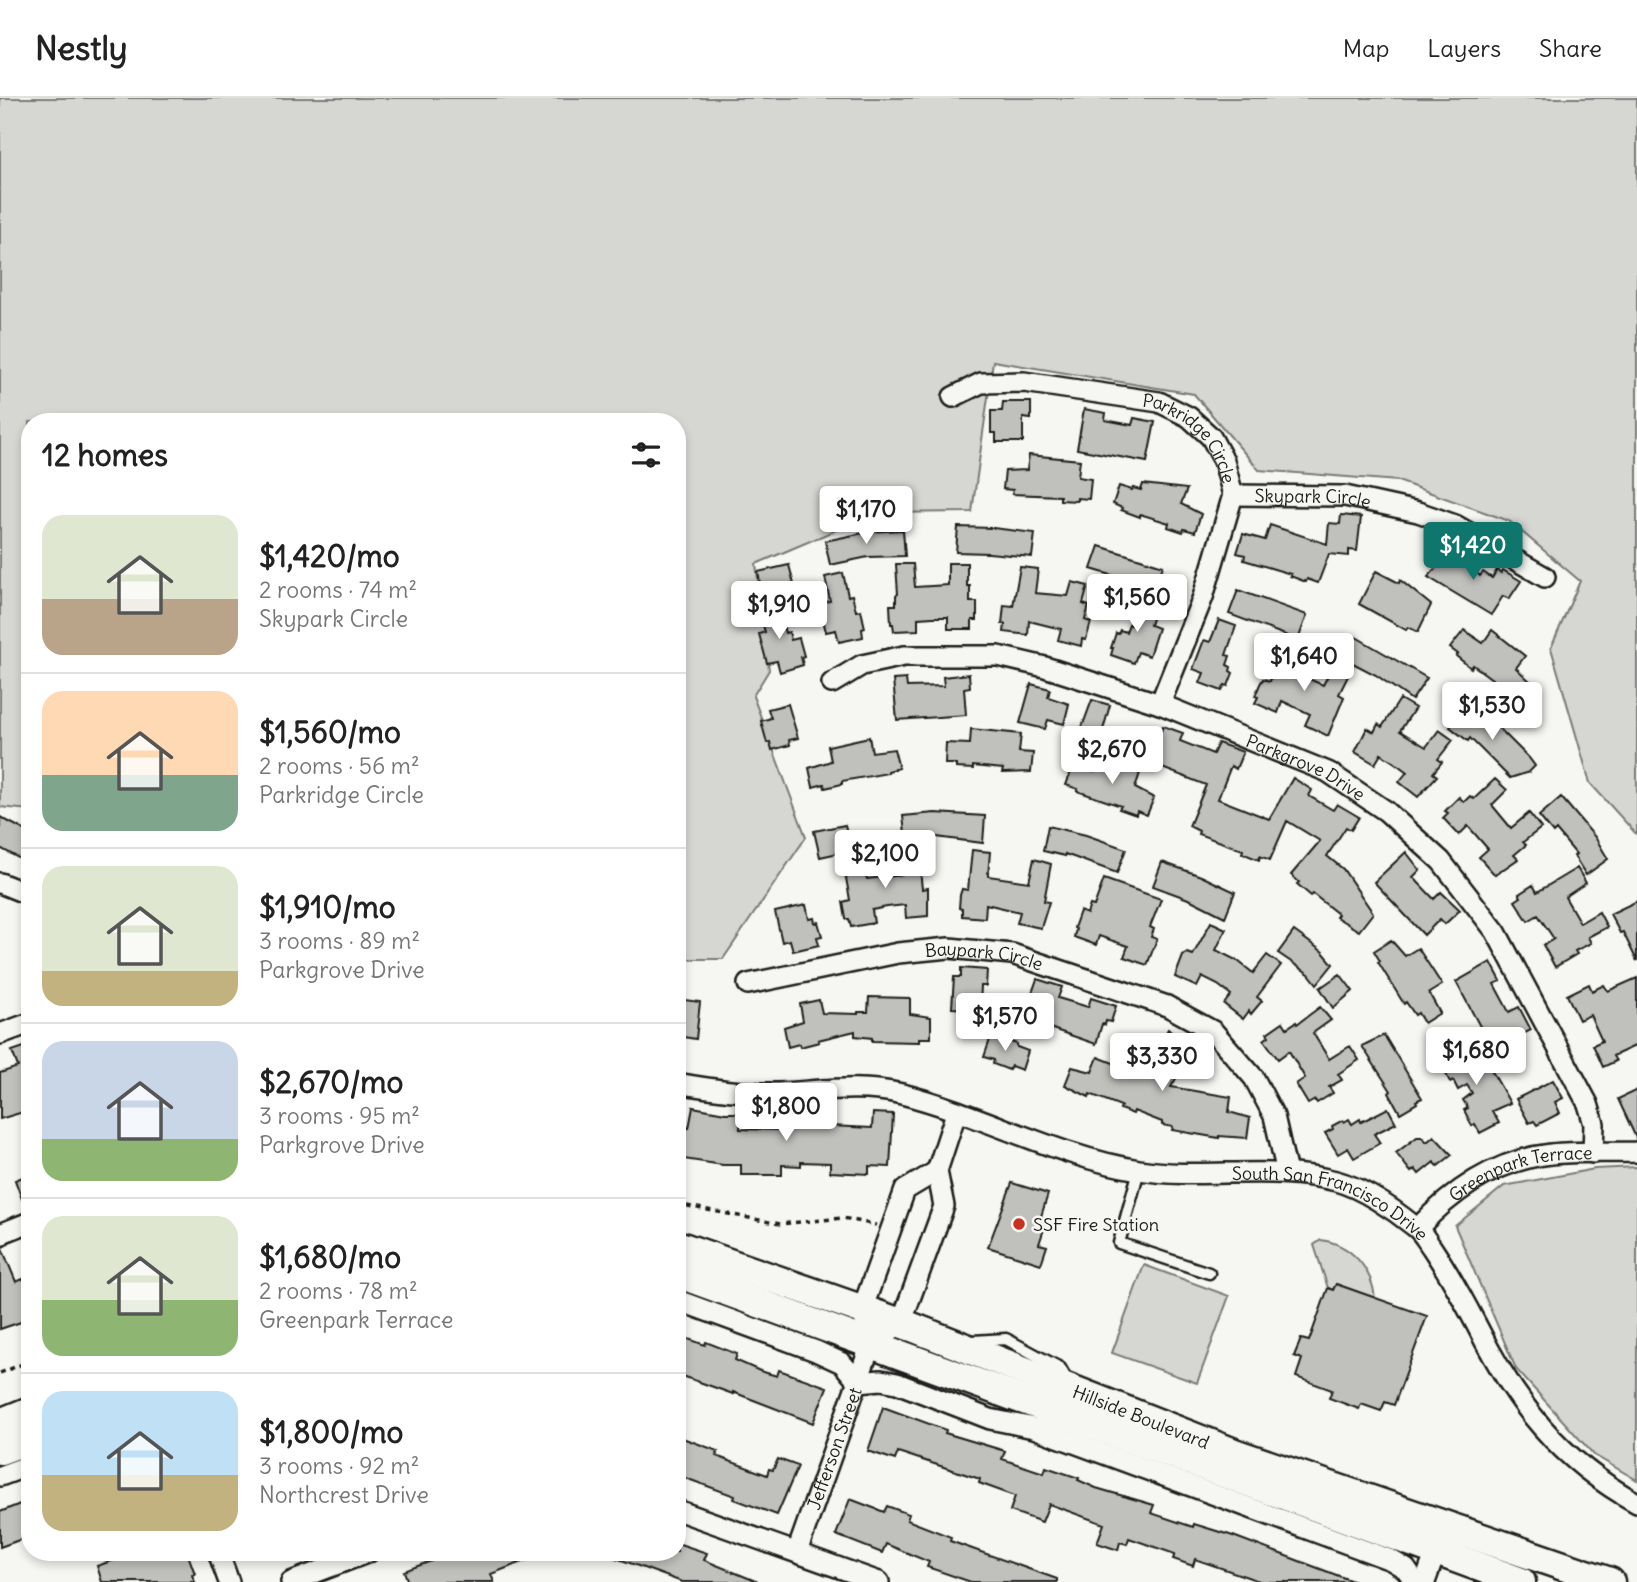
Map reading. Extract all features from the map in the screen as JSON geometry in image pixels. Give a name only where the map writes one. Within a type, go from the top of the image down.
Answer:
[{"type":"main road","name":"Hillside Boulevard","points":[[686,1247],[901,1323],[1237,1454],[1610,1582]]},
{"type":"main road","name":"Hillside Boulevard","points":[[686,1276],[1521,1582]]},
{"type":"main road","points":[[0,1423],[21,1415]]},
{"type":"main road","points":[[0,1450],[21,1442]]},
{"type":"street","name":"Parkridge Circle","points":[[953,397],[981,383],[1024,382],[1159,402],[1189,416],[1211,437],[1224,461],[1233,495],[1203,597],[1160,704]]},
{"type":"street","name":"Skypark Circle","points":[[1233,495],[1345,496],[1418,512],[1455,525],[1545,577]]},
{"type":"street","name":"Parkgrove Drive","points":[[832,683],[862,665],[904,656],[998,656],[1045,667],[1160,704],[1328,772],[1386,811],[1441,861],[1496,932],[1584,1095],[1594,1124],[1593,1153]]},
{"type":"street","points":[[0,883],[21,891]]},
{"type":"street","name":"Baypark Circle","points":[[748,984],[898,953],[949,948],[1012,954],[1158,1003],[1213,1031],[1254,1078],[1274,1116],[1287,1174]]},
{"type":"street","points":[[0,1034],[21,1026]]},
{"type":"street","name":"South San Francisco Drive","points":[[686,1084],[777,1093],[816,1089],[875,1089],[902,1094],[1091,1159],[1139,1170],[1287,1174],[1338,1181],[1382,1202],[1418,1228],[1456,1283],[1502,1374],[1533,1419],[1572,1458],[1637,1503]]},
{"type":"street","points":[[937,1171],[905,1191],[862,1310],[871,1344],[901,1323],[944,1206],[937,1171],[956,1113]]},
{"type":"street","name":"Greenpark Terrace","points":[[1418,1228],[1440,1204],[1474,1179],[1513,1162],[1550,1154],[1637,1152]]},
{"type":"street","points":[[0,1236],[21,1226]]},
{"type":"street","points":[[686,1303],[816,1351],[842,1363],[858,1382],[881,1380],[897,1383],[990,1419],[1047,1433],[1391,1560],[1406,1569],[1415,1582]]},
{"type":"street","name":"Jefferson Street","points":[[797,1552],[871,1344]]},
{"type":"street","points":[[0,1476],[21,1468]]},
{"type":"street","points":[[686,1513],[879,1582]]},
{"type":"street","points":[[1425,1582],[1445,1525]]},
{"type":"street","points":[[221,1561],[229,1582]]},
{"type":"street","points":[[291,1582],[346,1561]]},
{"type":"lane","points":[[1139,1170],[1119,1243],[1209,1273]]},
{"type":"path","points":[[686,1206],[780,1224],[843,1218],[891,1228]]},
{"type":"path","points":[[0,1373],[21,1365]]},
{"type":"shaded area","points":[[0,98],[1637,98],[1637,835],[1590,783],[1551,648],[1580,581],[1509,521],[1398,481],[1259,470],[1194,394],[993,361],[972,512],[876,513],[756,564],[769,670],[753,696],[806,837],[723,959],[686,959],[686,413],[21,413],[21,809],[0,807]]},
{"type":"shaded area","points":[[1637,1167],[1637,1480],[1594,1455],[1516,1369],[1455,1226],[1504,1186],[1595,1169]]},
{"type":"shaded area","points":[[1321,1240],[1342,1247],[1358,1260],[1370,1277],[1375,1298],[1336,1284],[1333,1290],[1328,1288],[1314,1245]]},
{"type":"shaded area","points":[[1144,1265],[1229,1296],[1197,1383],[1112,1353]]},
{"type":"building","points":[[1003,402],[1031,402],[1031,419],[1023,418],[1023,442],[996,442],[996,433],[991,433],[991,411],[1002,411]]},
{"type":"building","points":[[1084,409],[1106,413],[1105,420],[1132,425],[1134,418],[1155,422],[1147,462],[1077,449]]},
{"type":"building","points":[[1029,455],[1080,460],[1078,477],[1091,479],[1089,499],[1060,500],[1060,496],[1012,494],[1013,490],[1003,489],[1005,471],[1027,470]]},
{"type":"building","points":[[1143,484],[1187,489],[1181,504],[1201,514],[1195,532],[1184,529],[1183,532],[1168,527],[1169,523],[1140,514],[1140,517],[1113,504],[1119,486],[1141,490]]},
{"type":"building","points":[[1341,515],[1361,517],[1357,551],[1349,550],[1349,556],[1329,554],[1318,583],[1307,579],[1306,582],[1290,576],[1291,574],[1244,560],[1245,555],[1237,553],[1243,534],[1265,540],[1270,525],[1327,544],[1329,523],[1340,524]]},
{"type":"building","points":[[958,527],[1035,533],[1032,557],[956,552]]},
{"type":"building","points":[[903,530],[905,556],[868,557],[830,565],[825,541],[868,532]]},
{"type":"building","points":[[1099,546],[1163,566],[1155,588],[1091,569]]},
{"type":"building","points":[[1449,546],[1480,576],[1483,572],[1492,578],[1497,570],[1501,573],[1503,570],[1521,581],[1509,599],[1503,596],[1491,615],[1428,577],[1440,564],[1436,560]]},
{"type":"building","points":[[948,563],[967,563],[970,602],[977,602],[977,620],[972,620],[972,629],[948,629],[948,617],[933,617],[918,618],[918,630],[894,631],[890,605],[896,605],[898,594],[896,564],[913,564],[915,587],[948,585]]},
{"type":"building","points":[[789,565],[795,588],[763,599],[758,572]]},
{"type":"building","points":[[1020,567],[1038,569],[1035,593],[1068,596],[1072,582],[1088,586],[1083,604],[1089,606],[1085,620],[1091,622],[1086,640],[1082,639],[1081,646],[1058,640],[1061,629],[1029,621],[1028,635],[1004,632],[1004,605],[1013,606]]},
{"type":"building","points":[[1376,571],[1399,583],[1400,580],[1431,605],[1418,632],[1408,627],[1406,630],[1359,604]]},
{"type":"building","points":[[843,573],[848,596],[852,595],[856,611],[861,610],[865,628],[862,629],[863,637],[839,642],[836,630],[826,632],[819,603],[830,601],[825,577]]},
{"type":"building","points":[[1238,590],[1307,615],[1298,640],[1229,614]]},
{"type":"building","points":[[1140,598],[1157,603],[1150,625],[1158,628],[1149,656],[1138,652],[1134,663],[1111,655],[1111,648],[1116,633],[1120,630],[1126,632],[1129,624],[1131,625]]},
{"type":"building","points":[[778,605],[785,633],[789,632],[791,640],[799,638],[804,656],[801,657],[803,665],[780,672],[777,661],[767,663],[759,634],[765,632],[759,610]]},
{"type":"building","points":[[1219,620],[1236,626],[1226,655],[1230,656],[1227,665],[1233,673],[1228,686],[1225,685],[1222,691],[1200,683],[1204,673],[1193,669],[1204,640],[1210,642]]},
{"type":"building","points":[[1464,630],[1483,643],[1492,630],[1525,656],[1516,668],[1532,683],[1519,700],[1510,692],[1507,696],[1493,685],[1496,682],[1456,656],[1458,654],[1450,648]]},
{"type":"building","points":[[1356,637],[1427,678],[1412,700],[1376,675],[1345,659]]},
{"type":"building","points":[[1286,651],[1303,659],[1297,674],[1323,685],[1333,666],[1349,674],[1339,694],[1344,697],[1328,736],[1305,725],[1310,714],[1282,701],[1278,713],[1255,703],[1260,684],[1263,679],[1270,681],[1274,672],[1278,673]]},
{"type":"building","points":[[969,674],[970,687],[964,688],[966,715],[897,720],[893,680],[906,679],[907,687],[944,686],[943,677]]},
{"type":"building","points":[[1031,684],[1050,689],[1048,697],[1069,704],[1064,724],[1048,720],[1045,729],[1020,723]]},
{"type":"building","points":[[1400,699],[1415,708],[1400,731],[1426,747],[1439,730],[1453,740],[1438,759],[1442,762],[1433,773],[1437,776],[1418,797],[1399,782],[1407,772],[1395,763],[1381,754],[1375,764],[1355,752],[1367,728],[1374,732],[1378,724],[1382,727]]},
{"type":"building","points":[[1092,700],[1110,705],[1099,744],[1078,738]]},
{"type":"building","points":[[788,704],[798,738],[789,740],[790,745],[772,750],[770,742],[767,743],[761,721],[771,718],[768,709]]},
{"type":"building","points":[[1468,704],[1497,726],[1529,758],[1535,766],[1529,772],[1510,778],[1470,738],[1468,741],[1450,727]]},
{"type":"building","points":[[1163,726],[1183,733],[1180,741],[1213,754],[1218,743],[1243,752],[1236,769],[1231,766],[1218,799],[1269,819],[1293,778],[1312,790],[1309,796],[1333,810],[1337,804],[1359,817],[1351,830],[1346,827],[1327,856],[1343,869],[1373,913],[1359,931],[1336,917],[1338,914],[1313,894],[1311,896],[1291,875],[1320,841],[1287,821],[1270,860],[1260,856],[1259,860],[1242,853],[1243,850],[1198,834],[1199,831],[1189,826],[1206,785],[1149,763]]},
{"type":"building","points":[[971,729],[1021,734],[1019,752],[1033,753],[1031,772],[1002,773],[1003,769],[973,766],[973,769],[956,768],[956,764],[945,764],[946,743],[970,744]]},
{"type":"building","points":[[869,737],[872,752],[894,749],[899,768],[888,773],[842,781],[842,784],[825,788],[824,784],[813,787],[809,768],[831,761],[828,746]]},
{"type":"building","points":[[1100,758],[1140,773],[1135,788],[1154,798],[1147,815],[1137,811],[1136,815],[1119,809],[1121,806],[1066,785],[1073,767],[1094,772]]},
{"type":"building","points":[[1495,779],[1507,790],[1492,805],[1511,828],[1529,813],[1541,828],[1523,842],[1526,845],[1514,855],[1518,859],[1495,875],[1479,857],[1488,849],[1468,826],[1459,835],[1443,818],[1448,813],[1445,811],[1459,797],[1464,802],[1470,796],[1474,799]]},
{"type":"building","points":[[1561,797],[1595,837],[1608,859],[1586,875],[1574,856],[1576,854],[1556,830],[1553,833],[1539,816]]},
{"type":"building","points":[[935,813],[985,816],[983,843],[928,836],[928,840],[906,842],[903,816]]},
{"type":"building","points":[[0,817],[21,828],[21,857],[0,848]]},
{"type":"building","points":[[845,825],[852,850],[820,857],[814,831]]},
{"type":"building","points":[[1048,826],[1086,835],[1126,849],[1117,873],[1065,854],[1043,851]]},
{"type":"building","points":[[918,849],[922,889],[928,888],[928,916],[906,918],[905,905],[887,907],[872,910],[874,923],[851,927],[849,919],[846,919],[843,902],[850,900],[843,861],[861,857],[867,879],[902,875],[900,851]]},
{"type":"building","points":[[972,850],[990,852],[988,876],[1029,882],[1034,859],[1051,864],[1044,901],[1049,902],[1041,928],[1017,923],[1020,912],[986,904],[985,918],[962,916],[962,909],[959,908],[960,895],[962,889],[968,890]]},
{"type":"building","points":[[1406,852],[1420,870],[1413,877],[1434,899],[1441,892],[1460,910],[1445,924],[1440,919],[1424,935],[1374,882]]},
{"type":"building","points":[[1162,862],[1235,892],[1225,917],[1191,900],[1153,886]]},
{"type":"building","points":[[1577,868],[1586,883],[1565,897],[1580,923],[1599,912],[1607,927],[1588,937],[1591,943],[1575,951],[1577,954],[1555,967],[1543,945],[1554,939],[1538,915],[1528,921],[1515,901],[1521,897],[1519,894],[1533,885],[1537,892]]},
{"type":"building","points":[[1104,879],[1161,899],[1150,927],[1154,929],[1151,937],[1157,939],[1147,965],[1124,957],[1128,946],[1099,936],[1096,945],[1074,937],[1080,911],[1087,914],[1090,905],[1094,906]]},
{"type":"building","points":[[1637,901],[1637,961],[1623,932],[1620,933],[1610,914]]},
{"type":"building","points":[[806,905],[809,919],[814,918],[815,923],[818,922],[822,936],[817,937],[819,945],[793,951],[790,940],[782,942],[775,912]]},
{"type":"building","points":[[1211,922],[1226,929],[1216,950],[1238,961],[1253,973],[1267,955],[1281,965],[1257,997],[1262,1001],[1243,1019],[1224,1004],[1231,995],[1218,985],[1202,977],[1197,987],[1175,977],[1183,956],[1187,953],[1193,955]]},
{"type":"building","points":[[1294,931],[1323,952],[1333,964],[1317,984],[1309,974],[1278,953]]},
{"type":"building","points":[[1391,940],[1405,956],[1418,948],[1442,985],[1429,993],[1440,1013],[1424,1023],[1418,1013],[1415,1015],[1406,1002],[1404,1004],[1378,962],[1380,961],[1374,951]]},
{"type":"building","points":[[1491,962],[1501,981],[1494,984],[1509,1012],[1519,1007],[1531,1030],[1515,1038],[1512,1033],[1490,1045],[1456,982]]},
{"type":"building","points":[[961,968],[987,970],[986,986],[981,986],[980,1005],[970,1004],[970,1009],[952,1008],[954,977],[961,977]]},
{"type":"building","points":[[1340,974],[1353,991],[1333,1008],[1320,988]]},
{"type":"building","points":[[1637,978],[1637,1045],[1613,1056],[1616,1061],[1603,1067],[1593,1045],[1602,1041],[1590,1015],[1579,1020],[1567,995],[1589,984],[1592,991],[1604,985],[1608,991]]},
{"type":"building","points":[[1037,979],[1062,987],[1058,998],[1088,1007],[1091,998],[1116,1006],[1111,1022],[1102,1024],[1096,1044],[1029,1021],[1036,998],[1031,996]]},
{"type":"building","points":[[869,997],[910,998],[910,1014],[931,1017],[931,1038],[919,1038],[919,1042],[872,1041],[872,1038],[855,1036],[855,1031],[800,1047],[799,1044],[788,1047],[784,1027],[803,1021],[800,1004],[819,1000],[822,1013],[858,1014],[868,1012]]},
{"type":"building","points":[[686,1000],[700,1002],[696,1039],[686,1037]]},
{"type":"building","points":[[1320,1007],[1331,1020],[1313,1033],[1329,1059],[1350,1046],[1359,1060],[1338,1074],[1342,1080],[1329,1087],[1333,1093],[1317,1103],[1315,1100],[1308,1104],[1296,1084],[1305,1078],[1289,1051],[1278,1059],[1264,1040],[1269,1036],[1267,1033],[1283,1022],[1287,1028],[1296,1022],[1297,1024]]},
{"type":"building","points":[[1168,1029],[1186,1040],[1181,1047],[1191,1053],[1171,1087],[1231,1097],[1229,1112],[1250,1118],[1247,1138],[1219,1138],[1172,1130],[1173,1127],[1162,1125],[1162,1122],[1134,1111],[1133,1114],[1120,1109],[1121,1106],[1090,1094],[1089,1097],[1065,1085],[1072,1067],[1092,1072],[1098,1057],[1144,1075]]},
{"type":"building","points":[[993,1031],[1028,1051],[1022,1070],[1011,1066],[1009,1070],[984,1057]]},
{"type":"building","points":[[1384,1035],[1422,1098],[1400,1113],[1389,1093],[1391,1091],[1362,1046]]},
{"type":"building","points":[[1458,1045],[1470,1064],[1484,1057],[1510,1103],[1492,1111],[1499,1123],[1480,1133],[1475,1124],[1472,1126],[1464,1110],[1468,1108],[1463,1100],[1472,1093],[1467,1085],[1458,1090],[1453,1080],[1450,1082],[1439,1055]]},
{"type":"building","points":[[21,1048],[21,1113],[0,1119],[0,1073],[18,1067],[12,1051]]},
{"type":"building","points":[[1553,1080],[1563,1098],[1555,1102],[1560,1113],[1537,1125],[1534,1121],[1529,1123],[1516,1099]]},
{"type":"building","points":[[1637,1090],[1637,1140],[1618,1099]]},
{"type":"building","points":[[693,1107],[741,1113],[740,1129],[783,1130],[783,1114],[812,1114],[812,1109],[831,1110],[830,1126],[872,1128],[873,1113],[893,1114],[890,1167],[869,1166],[869,1174],[830,1172],[830,1163],[801,1162],[801,1166],[782,1165],[782,1175],[741,1175],[741,1165],[686,1159],[686,1128],[689,1128]]},
{"type":"building","points":[[1388,1108],[1396,1123],[1374,1134],[1380,1143],[1354,1158],[1348,1148],[1338,1154],[1325,1133],[1333,1129],[1332,1126],[1349,1119],[1352,1124],[1360,1119],[1361,1122]]},
{"type":"building","points":[[1434,1136],[1452,1155],[1438,1166],[1434,1162],[1419,1174],[1415,1169],[1411,1172],[1396,1153],[1417,1137],[1422,1137],[1427,1142]]},
{"type":"building","points":[[21,1178],[21,1196],[15,1180]]},
{"type":"building","name":"SSF Fire Station","points":[[1012,1183],[1048,1194],[1039,1223],[1045,1226],[1039,1244],[1047,1246],[1041,1264],[988,1247]]},
{"type":"building","points":[[2,1248],[16,1282],[21,1280],[21,1322],[0,1329]]},
{"type":"building","points":[[1336,1284],[1427,1316],[1394,1405],[1385,1402],[1381,1411],[1361,1404],[1359,1409],[1329,1398],[1332,1390],[1296,1377],[1302,1359],[1294,1356],[1301,1339],[1309,1341],[1328,1288],[1333,1290]]},
{"type":"building","points":[[686,1338],[705,1345],[706,1342],[737,1354],[735,1360],[760,1371],[777,1376],[779,1370],[827,1387],[813,1423],[686,1377]]},
{"type":"building","points":[[883,1407],[946,1430],[945,1433],[1005,1451],[1002,1459],[1044,1473],[1046,1467],[1079,1478],[1078,1480],[1096,1488],[1154,1505],[1151,1513],[1193,1527],[1194,1524],[1233,1536],[1355,1582],[1262,1582],[1195,1559],[1193,1566],[1173,1559],[1175,1554],[1129,1538],[1127,1544],[1120,1542],[1118,1550],[1097,1543],[1104,1524],[1049,1504],[1042,1522],[1010,1511],[1015,1496],[979,1483],[980,1479],[898,1452],[895,1460],[868,1451]]},
{"type":"building","points":[[686,1439],[718,1451],[716,1456],[767,1475],[769,1469],[773,1470],[778,1459],[798,1466],[777,1515],[734,1499],[735,1496],[686,1478]]},
{"type":"building","points":[[850,1499],[884,1512],[887,1506],[909,1514],[907,1520],[951,1537],[950,1541],[1057,1579],[1057,1582],[971,1582],[927,1567],[929,1562],[886,1544],[882,1553],[836,1535]]},
{"type":"building","points":[[21,1504],[21,1539],[0,1547],[0,1512]]},
{"type":"building","points":[[686,1546],[707,1553],[704,1560],[758,1582],[682,1582],[624,1561],[686,1561]]},
{"type":"building","points":[[112,1561],[190,1561],[195,1582],[102,1582],[97,1566]]},
{"type":"building","points":[[431,1561],[525,1561],[491,1574],[494,1582],[408,1582],[404,1571]]},
{"type":"place","name":"SSF Fire Station","points":[[1019,1224]]}]
